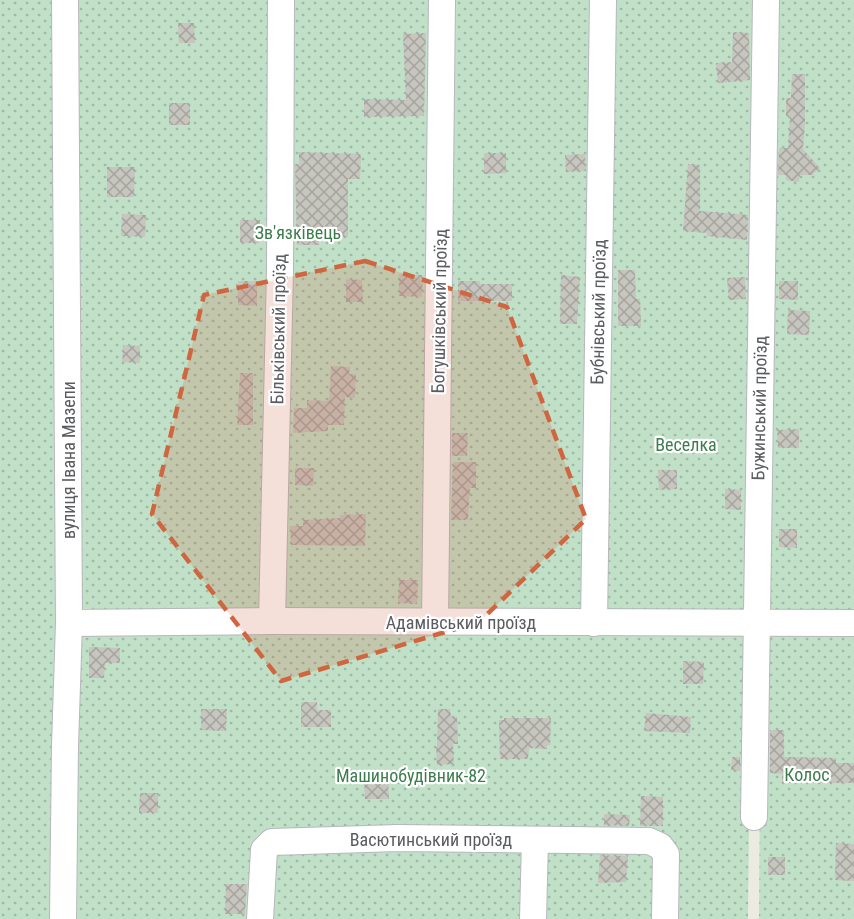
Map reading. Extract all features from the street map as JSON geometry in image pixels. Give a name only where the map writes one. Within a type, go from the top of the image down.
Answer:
[{"type":"street","name":"вулиця Івана Мазепи","points":[[63,919],[69,623],[65,0]]},
{"type":"street","name":"Більківський проїзд","points":[[272,621],[279,281],[281,0]]},
{"type":"street","name":"Богушківський проїзд","points":[[435,622],[442,0]]},
{"type":"street","name":"Бубнівський проїзд","points":[[594,624],[603,0]]},
{"type":"street","name":"Бужинський проїзд","points":[[754,817],[755,623],[766,0]]},
{"type":"street","name":"Адамівський проїзд","points":[[69,623],[272,621],[594,624],[854,623]]},
{"type":"street","name":"Васютинський проїзд","points":[[260,919],[264,850],[272,842],[398,838],[649,842],[660,846],[666,854],[665,919]]},
{"type":"street","points":[[533,919],[535,840]]},
{"type":"highlighted area","points":[[365,261],[507,307],[586,519],[479,622],[281,681],[152,514],[204,295]]},
{"type":"green space","points":[[0,0],[52,0],[56,560],[52,919],[0,919]]},
{"type":"green space","points":[[73,0],[854,0],[854,612],[193,614],[76,608]]},
{"type":"green space","name":"Машинобудівник-82","points":[[87,630],[751,631],[748,919],[74,919],[77,637]]},
{"type":"green space","name":"Колос","points":[[854,631],[854,919],[759,919],[761,635]]},
{"type":"building","points":[[178,23],[194,23],[195,43],[179,43]]},
{"type":"building","points":[[733,32],[749,33],[750,80],[718,83],[716,63],[732,62]]},
{"type":"building","points":[[426,33],[424,116],[364,117],[364,99],[406,100],[403,34]]},
{"type":"building","points":[[792,74],[805,74],[803,149],[820,168],[812,175],[800,175],[799,182],[786,180],[786,175],[778,175],[779,148],[788,148],[790,116],[786,116],[786,98],[791,98]]},
{"type":"building","points":[[169,103],[190,103],[190,125],[169,125]]},
{"type":"building","points":[[299,152],[360,154],[360,179],[348,179],[348,237],[319,237],[319,245],[297,245],[295,164],[299,164]]},
{"type":"building","points":[[484,153],[506,153],[506,173],[484,174]]},
{"type":"building","points":[[585,154],[586,171],[566,172],[565,155]]},
{"type":"building","points":[[688,164],[700,165],[700,211],[748,215],[747,240],[683,231]]},
{"type":"building","points":[[107,167],[135,167],[134,197],[107,197]]},
{"type":"building","points":[[122,214],[146,215],[145,237],[121,236]]},
{"type":"building","points":[[240,220],[260,220],[260,243],[240,243]]},
{"type":"building","points":[[618,270],[635,270],[636,299],[640,299],[641,326],[618,326]]},
{"type":"building","points":[[399,274],[423,275],[422,297],[399,296]]},
{"type":"building","points":[[561,275],[580,277],[577,324],[560,324]]},
{"type":"building","points":[[745,277],[746,299],[729,300],[727,278]]},
{"type":"building","points":[[346,279],[362,280],[363,302],[346,302]]},
{"type":"building","points":[[238,281],[257,281],[257,306],[238,305]]},
{"type":"building","points":[[458,281],[512,284],[512,301],[458,301]]},
{"type":"building","points":[[779,281],[798,281],[798,300],[779,299]]},
{"type":"building","points":[[788,310],[810,311],[809,335],[787,334]]},
{"type":"building","points":[[123,345],[140,346],[140,363],[122,362]]},
{"type":"building","points":[[331,366],[350,367],[349,374],[356,374],[355,398],[345,397],[344,425],[328,425],[328,431],[293,433],[294,408],[307,408],[307,400],[329,401]]},
{"type":"building","points":[[240,373],[253,373],[253,425],[237,425]]},
{"type":"building","points":[[799,429],[799,448],[778,448],[777,430]]},
{"type":"building","points":[[452,433],[468,433],[467,456],[452,456]]},
{"type":"building","points":[[453,462],[476,462],[476,488],[470,488],[468,520],[451,520]]},
{"type":"building","points":[[295,468],[314,468],[313,486],[295,485]]},
{"type":"building","points":[[658,470],[677,470],[677,489],[659,490]]},
{"type":"building","points":[[725,489],[741,490],[741,510],[725,509]]},
{"type":"building","points":[[366,514],[365,546],[291,545],[290,526],[303,526],[303,520]]},
{"type":"building","points":[[779,529],[797,529],[797,548],[779,547]]},
{"type":"building","points":[[399,580],[418,580],[417,604],[398,603]]},
{"type":"building","points":[[89,647],[120,648],[120,663],[105,663],[104,678],[89,678]]},
{"type":"building","points":[[683,661],[704,662],[703,684],[683,684]]},
{"type":"building","points":[[301,702],[317,702],[317,710],[331,710],[331,727],[301,727]]},
{"type":"building","points":[[201,709],[227,709],[226,731],[201,730]]},
{"type":"building","points":[[438,709],[450,709],[451,717],[457,717],[458,744],[453,744],[454,764],[437,765]]},
{"type":"building","points":[[646,713],[691,717],[690,733],[644,731]]},
{"type":"building","points":[[504,718],[551,718],[550,745],[547,745],[547,749],[529,748],[528,759],[500,759],[499,720],[504,720]]},
{"type":"building","points":[[770,730],[784,730],[784,757],[836,758],[836,763],[854,763],[854,783],[782,783],[782,774],[770,773]]},
{"type":"building","points":[[732,757],[740,757],[740,771],[731,770]]},
{"type":"building","points":[[388,779],[389,799],[365,799],[364,780]]},
{"type":"building","points":[[140,793],[158,793],[158,813],[139,813]]},
{"type":"building","points":[[641,796],[663,797],[663,826],[640,826]]},
{"type":"building","points":[[604,814],[630,815],[629,826],[604,825]]},
{"type":"building","points":[[836,843],[854,844],[854,881],[835,880]]},
{"type":"building","points":[[600,855],[628,856],[626,882],[598,883]]},
{"type":"building","points":[[768,857],[785,857],[785,875],[768,875]]},
{"type":"building","points":[[226,884],[247,884],[245,914],[225,914]]},
{"type":"park label","name":"Зв'язківець","points":[[298,232]]},
{"type":"park label","name":"Веселка","points":[[686,444]]}]
